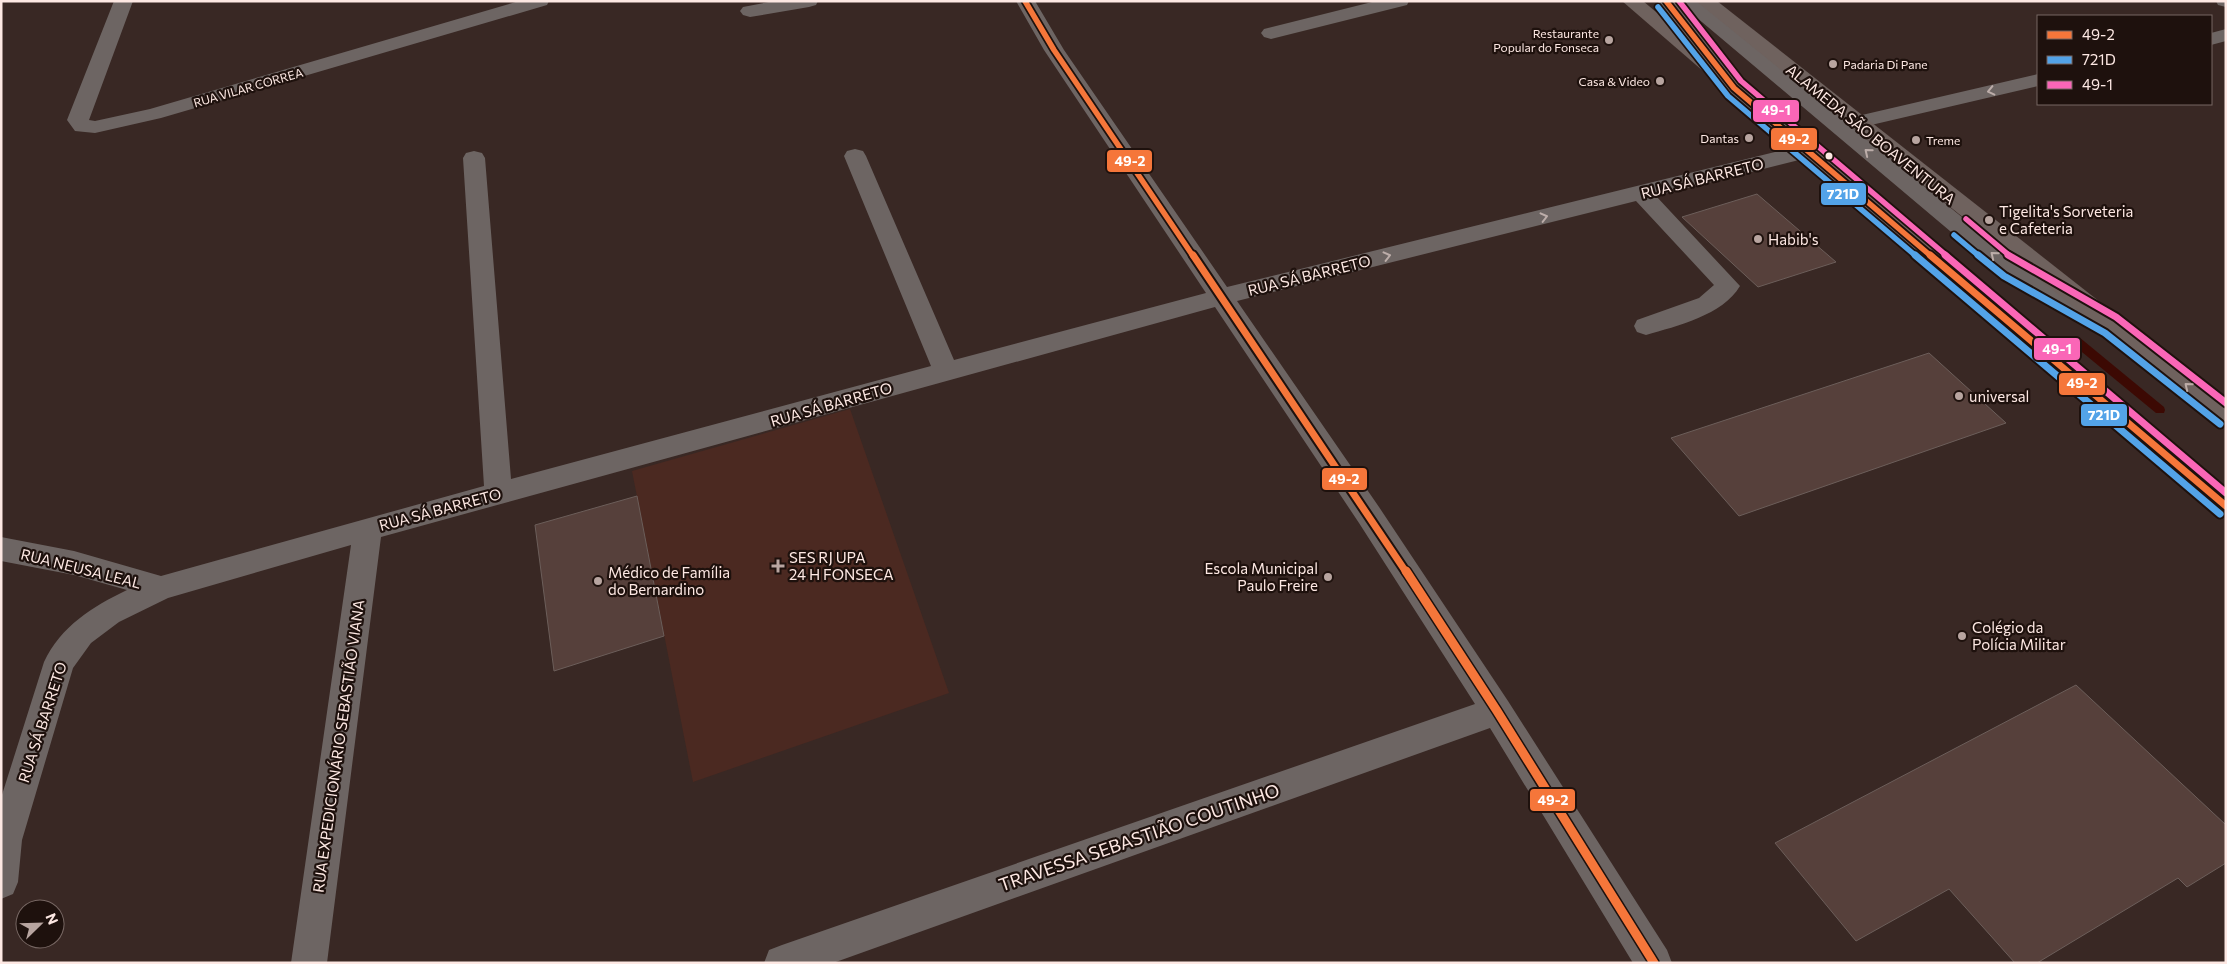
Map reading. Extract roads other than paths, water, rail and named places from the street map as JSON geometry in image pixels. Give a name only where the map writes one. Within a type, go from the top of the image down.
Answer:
[{"type":"highway","points":[[1631,1],[2226,506]]},
{"type":"highway","name":"ALAMEDA SÃO BOAVENTURA","points":[[1705,1],[2226,416]]},
{"type":"street","name":"RUA VILAR CORREA","points":[[124,1],[78,120],[82,126],[95,127],[154,114],[540,1]]},
{"type":"street","points":[[750,11],[809,1]]},
{"type":"street","points":[[1025,1],[1054,50],[1220,298],[1369,515],[1497,711],[1654,963]]},
{"type":"street","points":[[1271,33],[1400,1]]},
{"type":"street","points":[[1666,1],[1734,88]]},
{"type":"street","points":[[1686,1],[2009,268],[2032,283],[2111,325]]},
{"type":"street","points":[[2212,39],[2226,35]]},
{"type":"street","points":[[1856,123],[2037,80]]},
{"type":"street","name":"RUA SÁ BARRETO","points":[[1,882],[3,840],[59,662],[80,634],[108,614],[161,588],[368,529],[1220,298],[1808,151]]},
{"type":"street","points":[[855,156],[946,372]]},
{"type":"street","points":[[474,158],[498,494]]},
{"type":"street","points":[[1641,193],[1728,286],[1708,304],[1646,326]]},
{"type":"street","name":"RUA EXPEDICIONÁRIO SEBASTIÃO VIANA","points":[[309,963],[368,529]]},
{"type":"street","name":"RUA NEUSA LEAL","points":[[1,549],[74,563],[161,588]]},
{"type":"street","name":"TRAVESSA SEBASTIÃO COUTINHO","points":[[782,963],[1497,711]]},
{"type":"waterway","points":[[2075,340],[2160,410]]},
{"type":"place","name":"Restaurante Popular do Fonseca","points":[[1609,40]]},
{"type":"place","name":"Padaria Di Pane","points":[[1833,64]]},
{"type":"place","name":"Casa & Video","points":[[1660,81]]},
{"type":"place","name":"Dantas","points":[[1749,138]]},
{"type":"place","name":"Treme","points":[[1916,140]]},
{"type":"place","name":"Tigelita's Sorveteria e Cafeteria","points":[[1989,220]]},
{"type":"place","name":"Habib's","points":[[1758,239]]},
{"type":"place","name":"universal","points":[[1959,396]]},
{"type":"place","name":"SES RJ UPA 24 H FONSECA","points":[[778,566]]},
{"type":"place","name":"Escola Municipal Paulo Freire","points":[[1328,577]]},
{"type":"place","name":"Médico de Família do Bernardino","points":[[598,581]]},
{"type":"place","name":"Colégio da Polícia Militar","points":[[1962,636]]}]
